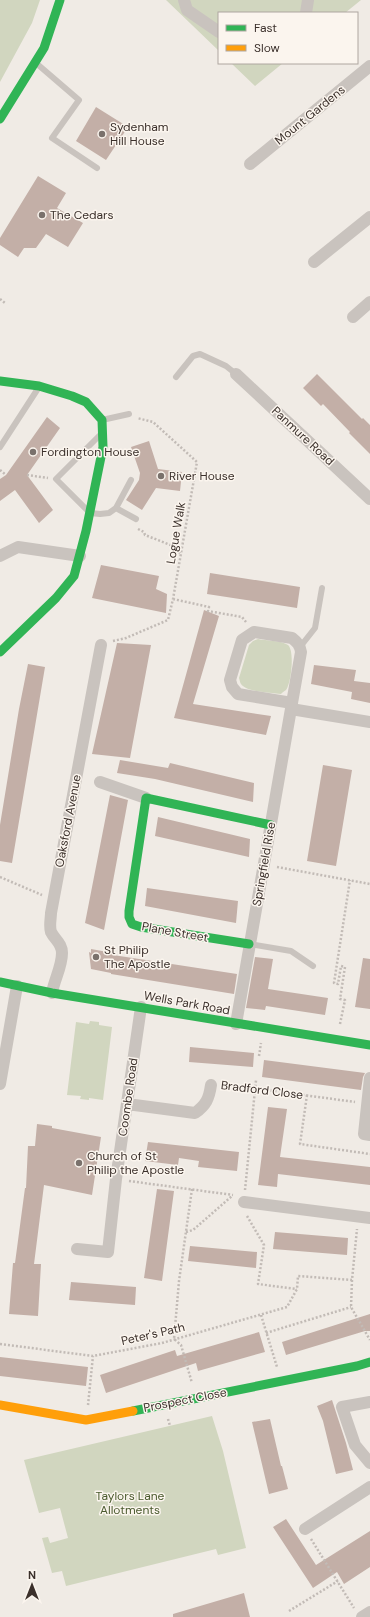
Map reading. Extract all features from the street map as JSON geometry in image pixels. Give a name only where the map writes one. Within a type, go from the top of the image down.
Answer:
[{"type":"street","points":[[0,119],[44,48],[60,0]]},
{"type":"street","points":[[184,0],[187,10],[218,31]]},
{"type":"street","points":[[306,12],[308,0]]},
{"type":"street","name":"Mount Gardens","points":[[250,164],[370,66]]},
{"type":"street","points":[[314,262],[370,217]]},
{"type":"street","points":[[353,317],[370,302]]},
{"type":"street","name":"Panmure Road","points":[[236,374],[370,498]]},
{"type":"street","points":[[0,381],[39,386],[86,402],[102,420],[104,447],[90,513],[74,576],[66,586],[0,652]]},
{"type":"street","points":[[0,556],[18,547],[80,556]]},
{"type":"street","points":[[291,706],[301,652],[300,647],[292,638],[254,632],[242,640],[230,680],[232,688],[238,694],[291,706],[370,722]]},
{"type":"street","name":"Oaksford Avenue","points":[[52,993],[62,959],[60,943],[51,932],[50,928],[53,900],[101,645]]},
{"type":"street","name":"Springfield Rise","points":[[236,1024],[291,706]]},
{"type":"street","points":[[100,782],[146,798],[271,825]]},
{"type":"street","name":"Plane Street","points":[[146,798],[129,911],[129,917],[132,924],[141,927],[249,944]]},
{"type":"street","name":"Wells Park Road","points":[[0,982],[52,993],[370,1045]]},
{"type":"street","points":[[0,1084],[17,986]]},
{"type":"street","name":"Coombe Road","points":[[77,1249],[108,1252],[116,1179],[141,1007]]},
{"type":"street","points":[[370,1078],[364,1134],[370,1135]]},
{"type":"street","name":"Bradford Close","points":[[127,1104],[195,1113],[204,1106],[208,1100],[211,1086]]},
{"type":"street","points":[[244,1202],[364,1217]]},
{"type":"street","name":"Prospect Close","points":[[0,1405],[86,1420],[370,1362]]},
{"type":"street","points":[[370,1402],[342,1407],[355,1445],[370,1462]]},
{"type":"street","points":[[305,1529],[370,1487]]},
{"type":"street","points":[[358,1614],[370,1612]]},
{"type":"lane","points":[[34,62],[79,100],[52,138],[97,168]]},
{"type":"lane","points":[[176,377],[193,356],[200,354],[226,366],[236,374]]},
{"type":"lane","points":[[0,447],[39,386]]},
{"type":"lane","points":[[102,420],[129,414]]},
{"type":"lane","points":[[103,432],[56,479],[90,513],[100,514],[109,513],[116,508],[131,480]]},
{"type":"lane","points":[[116,508],[134,518]]},
{"type":"lane","points":[[300,647],[315,628],[322,588]]},
{"type":"lane","points":[[249,944],[291,951],[313,966]]},
{"type":"path","points":[[0,299],[4,303]]},
{"type":"path","name":"Logue Walk","points":[[101,645],[117,639],[126,638],[168,620],[197,462],[153,422],[134,417],[129,414]]},
{"type":"path","points":[[0,470],[6,475]]},
{"type":"path","points":[[27,475],[56,479]]},
{"type":"path","points":[[134,518],[133,526],[144,532],[145,535],[173,546],[181,555]]},
{"type":"path","points":[[173,599],[209,607],[208,612],[242,617],[254,632]]},
{"type":"path","points":[[264,865],[370,884]]},
{"type":"path","points":[[0,877],[53,900]]},
{"type":"path","points":[[339,1031],[345,1000],[340,999],[345,967],[340,966],[338,984],[334,983],[350,880]]},
{"type":"path","points":[[256,1080],[254,1087],[244,1211],[264,1245],[258,1284],[297,1289]]},
{"type":"path","name":"Bradford Close","points":[[211,1086],[218,1083],[254,1087],[367,1104]]},
{"type":"path","points":[[307,1095],[300,1144],[370,1154]]},
{"type":"path","points":[[116,1179],[232,1195],[244,1202]]},
{"type":"path","points":[[191,1399],[193,1386],[181,1345],[174,1339],[179,1281],[192,1189]]},
{"type":"path","points":[[186,1232],[193,1230],[232,1195]]},
{"type":"path","points":[[364,1217],[352,1280],[351,1307],[370,1340]]},
{"type":"path","name":"Peter's Path","points":[[0,1344],[93,1356],[174,1339],[287,1307],[297,1289],[298,1276],[352,1280]]},
{"type":"path","points":[[266,1334],[351,1307]]},
{"type":"path","points":[[261,1315],[281,1381]]},
{"type":"path","points":[[86,1420],[93,1356]]},
{"type":"path","points":[[305,1529],[358,1614]]},
{"type":"path","points":[[289,1611],[338,1581]]},
{"type":"green space","points":[[0,0],[40,0],[32,23],[0,82]]},
{"type":"green space","points":[[166,0],[361,0],[346,12],[218,12],[218,50]]},
{"type":"green space","points":[[232,64],[282,64],[255,86]]},
{"type":"green space","points":[[258,639],[285,643],[290,648],[292,668],[288,687],[281,694],[250,690],[243,686],[240,682],[239,678],[249,645]]},
{"type":"green space","points":[[90,1021],[99,1022],[99,1025],[112,1027],[103,1100],[89,1098],[89,1100],[80,1099],[81,1096],[67,1095],[76,1022],[89,1024]]},
{"type":"green space","name":"Taylors Lane Allotments","points":[[212,1416],[223,1451],[246,1548],[218,1555],[216,1549],[66,1586],[62,1571],[52,1573],[42,1538],[48,1537],[50,1543],[68,1538],[60,1508],[39,1513],[24,1460]]},
{"type":"building","name":"Sydenham Hill House","points":[[96,107],[128,127],[106,160],[76,141]]},
{"type":"building","name":"The Cedars","points":[[38,176],[66,193],[57,208],[83,223],[68,247],[46,234],[36,248],[24,248],[18,257],[0,245],[0,238]]},
{"type":"building","points":[[317,374],[362,419],[363,418],[370,425],[370,454],[323,404],[321,406],[303,388]]},
{"type":"building","name":"Fordington House","points":[[47,417],[60,428],[27,475],[53,510],[39,523],[15,490],[0,501],[0,479],[6,475]]},
{"type":"building","name":"River House","points":[[149,441],[158,469],[182,472],[180,491],[156,488],[142,510],[126,500],[139,480],[140,473],[131,447]]},
{"type":"building","points":[[101,565],[159,576],[156,589],[167,594],[166,613],[92,598]]},
{"type":"building","points":[[210,573],[300,587],[297,608],[207,594]]},
{"type":"building","points":[[204,610],[219,616],[193,704],[271,716],[266,735],[174,718]]},
{"type":"building","points":[[117,643],[151,645],[130,758],[92,754]]},
{"type":"building","points":[[28,664],[45,667],[12,863],[0,861],[0,825]]},
{"type":"building","points":[[314,665],[356,670],[354,681],[370,683],[370,703],[351,699],[352,692],[311,684]]},
{"type":"building","points":[[120,760],[168,768],[170,763],[254,783],[253,802],[155,779],[117,773]]},
{"type":"building","points":[[323,765],[352,770],[336,866],[307,861]]},
{"type":"building","points":[[110,795],[128,800],[104,930],[85,923]]},
{"type":"building","points":[[158,817],[250,839],[249,857],[155,836]]},
{"type":"building","points":[[147,888],[238,901],[236,923],[145,906]]},
{"type":"building","points":[[91,949],[113,953],[113,955],[237,974],[234,994],[111,974],[91,969],[89,952],[91,953]]},
{"type":"building","points":[[255,957],[273,959],[268,989],[328,998],[325,1015],[266,1006],[265,1010],[246,1008]]},
{"type":"building","points":[[363,958],[370,959],[370,1009],[355,1007]]},
{"type":"building","points":[[190,1047],[254,1053],[253,1067],[189,1062]]},
{"type":"building","points":[[264,1060],[365,1073],[361,1090],[262,1077]]},
{"type":"building","points":[[268,1107],[287,1109],[280,1157],[370,1167],[370,1185],[278,1174],[277,1187],[258,1185]]},
{"type":"building","points":[[37,1124],[101,1137],[92,1195],[44,1185],[34,1264],[41,1264],[38,1316],[9,1314],[13,1263],[15,1263],[26,1188],[28,1146],[35,1146]]},
{"type":"building","points":[[148,1142],[239,1152],[237,1171],[198,1167],[199,1161],[179,1158],[178,1165],[145,1161]]},
{"type":"building","points":[[157,1189],[174,1191],[162,1281],[144,1278]]},
{"type":"building","points":[[275,1232],[348,1238],[347,1255],[273,1249]]},
{"type":"building","points":[[190,1246],[257,1252],[256,1268],[188,1261]]},
{"type":"building","points":[[71,1282],[136,1287],[135,1305],[69,1300]]},
{"type":"building","points":[[370,1314],[370,1331],[365,1331],[286,1355],[282,1342]]},
{"type":"building","points":[[259,1332],[265,1352],[198,1371],[196,1363],[106,1393],[100,1375],[175,1350],[177,1356]]},
{"type":"building","points":[[0,1357],[88,1367],[86,1386],[0,1376]]},
{"type":"building","points":[[332,1400],[353,1470],[336,1474],[323,1421],[317,1406]]},
{"type":"building","points":[[270,1419],[288,1489],[269,1494],[252,1422]]},
{"type":"building","points":[[286,1519],[316,1565],[370,1531],[370,1567],[344,1584],[337,1572],[313,1588],[273,1527]]},
{"type":"building","points":[[244,1593],[250,1617],[173,1617],[173,1614]]},
{"type":"traffic: fast","points":[[0,119],[44,48],[60,0]]},
{"type":"traffic: fast","points":[[0,381],[39,386],[86,402],[102,420],[103,447],[86,531],[74,576],[56,598],[0,652]]},
{"type":"traffic: fast","points":[[249,944],[141,927],[132,924],[129,917],[129,911],[146,798],[271,825]]},
{"type":"traffic: fast","points":[[0,982],[52,993],[370,1045]]},
{"type":"traffic: fast","points":[[133,1411],[357,1366],[370,1362]]},
{"type":"traffic: slow","points":[[0,1405],[86,1420],[133,1411]]},
{"type":"place","name":"Sydenham Hill House","points":[[102,134]]},
{"type":"place","name":"The Cedars","points":[[42,215]]},
{"type":"place","name":"Fordington House","points":[[33,452]]},
{"type":"place","name":"River House","points":[[161,476]]},
{"type":"place","name":"St Philip The Apostle","points":[[96,957]]},
{"type":"place","name":"Church of St Philip the Apostle","points":[[79,1163]]}]
